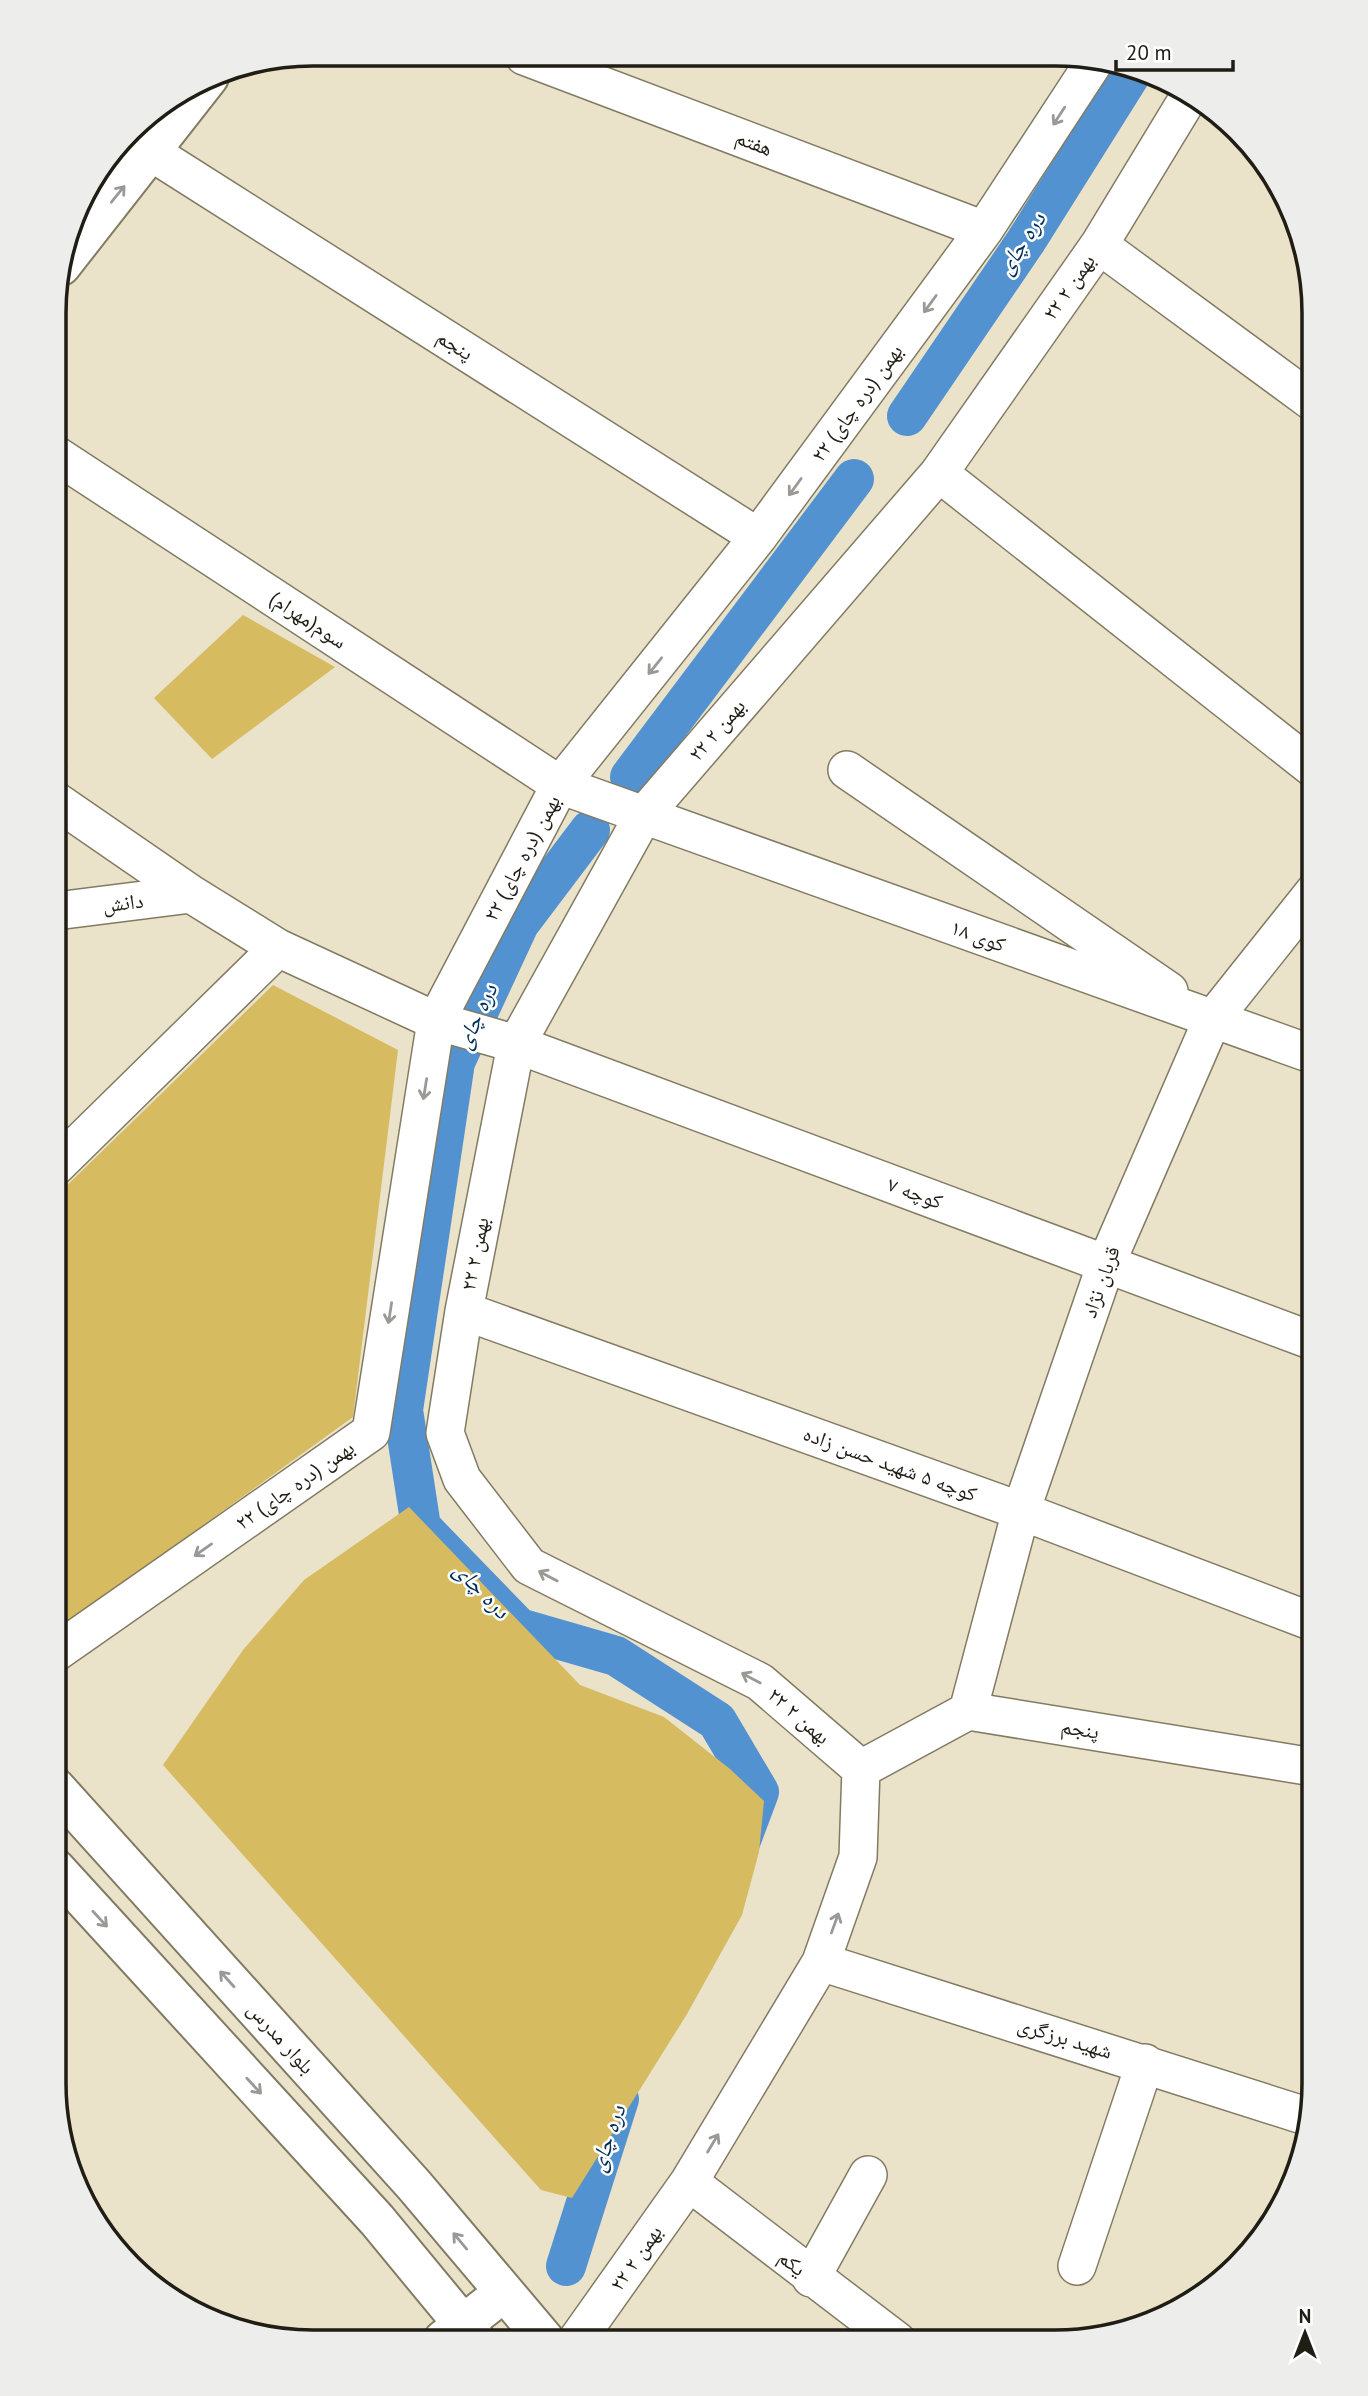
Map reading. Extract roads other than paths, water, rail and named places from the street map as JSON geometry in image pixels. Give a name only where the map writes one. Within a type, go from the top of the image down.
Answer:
[{"type":"main road","points":[[76,247],[192,99]]},
{"type":"main road","name":"بلوار مدرس","points":[[66,1799],[414,2185],[536,2330]]},
{"type":"main road","points":[[66,1891],[377,2220],[457,2330]]},
{"type":"main road","points":[[464,2330],[503,2293]]},
{"type":"street","name":"هفتم","points":[[555,67],[985,230]]},
{"type":"street","name":"۲۲ بهمن (دره چای)","points":[[66,1645],[371,1432],[436,1021],[560,785],[758,537],[985,230],[1089,69]]},
{"type":"street","name":"۲۲ بهمن ۲","points":[[584,2330],[690,2182],[821,1962],[859,1857],[861,1769],[760,1682],[529,1566],[462,1479],[445,1433],[464,1311],[514,1044],[643,816],[939,473],[1099,245],[1185,104]]},
{"type":"street","name":"پنجم","points":[[151,152],[758,537]]},
{"type":"street","points":[[1099,245],[1302,394]]},
{"type":"street","name":"سوم(مهرام)","points":[[66,462],[560,785],[643,816]]},
{"type":"street","points":[[939,473],[1302,759]]},
{"type":"street","points":[[846,770],[1212,1020]]},
{"type":"street","name":"کوچه ۷","points":[[66,808],[191,894],[278,948],[436,1021],[514,1044],[1301,1337]]},
{"type":"street","name":"کوی ۱۸","points":[[643,816],[1302,1051]]},
{"type":"street","name":"دانش","points":[[66,910],[191,894]]},
{"type":"street","name":"قربان نژاد","points":[[968,1711],[1021,1511],[1106,1264],[1212,1020],[1302,907]]},
{"type":"street","points":[[66,1156],[278,948]]},
{"type":"street","name":"کوچه ۵ شهید حسن زاده","points":[[464,1311],[1021,1511],[1301,1618]]},
{"type":"street","name":"پنجم","points":[[968,1711],[1301,1765]]},
{"type":"street","points":[[861,1769],[968,1711]]},
{"type":"street","name":"شهید برزگری","points":[[821,1962],[1299,2114]]},
{"type":"street","points":[[1077,2266],[1145,2063]]},
{"type":"street","points":[[811,2278],[868,2175]]},
{"type":"street","name":"یکم","points":[[690,2182],[811,2278],[882,2330]]},
{"type":"waterway","name":"دره چای","points":[[907,416],[1026,241],[1128,78]]},
{"type":"waterway","name":"دره چای","points":[[630,777],[854,479]]},
{"type":"waterway","name":"دره چای","points":[[590,830],[519,924],[455,1062],[403,1410],[421,1527],[519,1628],[616,1656],[717,1721],[759,1792],[738,1848]]},
{"type":"waterway","name":"دره چای","points":[[566,2266],[619,2099]]}]
